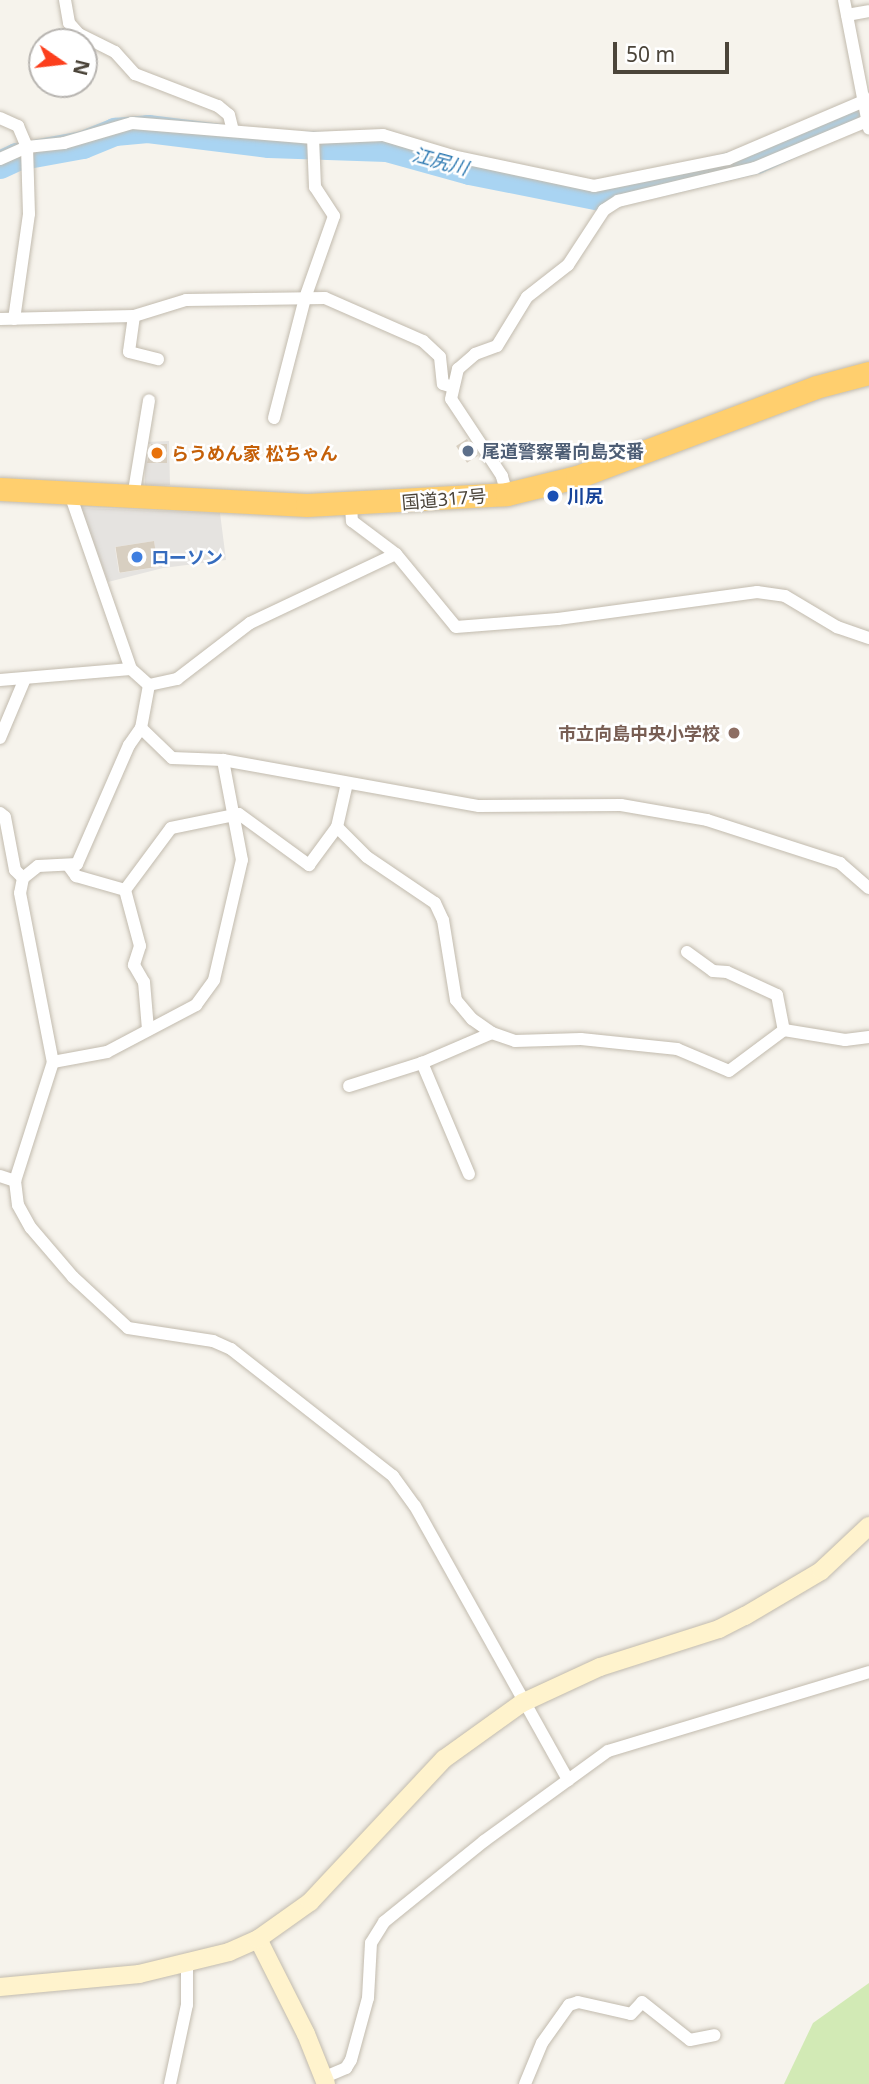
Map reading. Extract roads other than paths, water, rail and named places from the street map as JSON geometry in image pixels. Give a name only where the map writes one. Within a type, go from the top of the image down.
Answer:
[{"type":"highway","name":"国道317号","points":[[0,489],[133,497],[351,504],[507,494],[623,462],[816,387],[869,373]]},
{"type":"street","points":[[65,0],[69,23],[79,34],[114,52],[135,74],[218,106],[229,116],[233,131]]},
{"type":"street","points":[[844,0],[864,80],[867,113]]},
{"type":"street","points":[[847,15],[869,11]]},
{"type":"street","points":[[0,159],[132,123],[233,131],[313,144],[383,135],[453,156],[594,186],[728,159],[867,113]]},
{"type":"street","points":[[507,494],[502,476],[451,399],[458,369],[475,354],[497,346],[527,297],[568,265],[604,210],[618,201],[755,168],[867,113]]},
{"type":"street","points":[[0,118],[18,126],[28,152],[29,214],[14,319]]},
{"type":"street","points":[[274,418],[304,298],[334,216],[315,187],[313,144]]},
{"type":"street","points":[[0,319],[134,316],[186,300],[325,298],[348,305],[423,341],[440,357],[443,384],[453,387]]},
{"type":"street","points":[[134,316],[129,352],[158,359]]},
{"type":"street","points":[[133,497],[149,400]]},
{"type":"street","points":[[70,494],[131,669],[149,685]]},
{"type":"street","points":[[351,504],[352,521],[396,554],[456,627],[558,619],[757,592],[785,596],[837,627],[869,638]]},
{"type":"street","points":[[149,685],[177,679],[250,623],[396,554]]},
{"type":"street","points":[[0,680],[24,681],[131,669]]},
{"type":"street","points":[[0,738],[24,681]]},
{"type":"street","points":[[149,685],[141,728],[129,745],[77,864],[38,866],[23,878],[20,893],[53,1062],[15,1181],[18,1205],[31,1228],[73,1277],[128,1328],[213,1341],[231,1349],[393,1476],[415,1506],[522,1703],[568,1780]]},
{"type":"street","points":[[141,728],[172,758],[223,760],[479,806],[621,805],[708,820],[840,863],[869,888]]},
{"type":"street","points":[[53,1062],[107,1052],[196,1005],[214,980],[242,860],[223,760]]},
{"type":"street","points":[[125,890],[171,828],[233,814],[309,865],[337,827],[347,783]]},
{"type":"street","points":[[0,813],[5,817],[15,870],[23,878]]},
{"type":"street","points":[[337,827],[367,857],[435,903],[443,920],[456,1000],[472,1019],[492,1032],[515,1041],[582,1038],[677,1049],[729,1071],[784,1030],[845,1040],[869,1037]]},
{"type":"street","points":[[68,865],[76,876],[125,890]]},
{"type":"street","points":[[125,890],[140,946],[135,965],[144,982],[148,1030]]},
{"type":"street","points":[[687,952],[713,971],[727,972],[777,995],[784,1030]]},
{"type":"street","points":[[349,1086],[422,1063],[492,1032]]},
{"type":"street","points":[[422,1063],[469,1174]]},
{"type":"street","points":[[0,1176],[15,1181]]},
{"type":"street","points":[[0,1987],[98,1980],[187,1964],[258,1939],[320,1893],[444,1759],[522,1703],[600,1667],[728,1625],[821,1571],[869,1526]]},
{"type":"street","points":[[258,1939],[325,2081],[346,2068],[351,2060],[368,1997],[371,1943],[384,1922],[568,1780],[608,1751],[639,1738],[869,1672]]},
{"type":"street","points":[[170,2084],[187,2005],[187,1964]]},
{"type":"street","points":[[525,2084],[542,2043],[569,2005],[578,2002],[631,2014],[642,2002],[690,2040],[715,2035]]},
{"type":"waterway","name":"江尻川","points":[[0,165],[17,157],[83,145],[115,132],[148,129],[269,144],[387,148],[470,171],[600,197],[757,160],[869,109]]},
{"type":"place","name":"尾道警察署向島交番","points":[[468,451]]},
{"type":"place","name":"らうめん家 松ちゃん","points":[[157,453]]},
{"type":"place","name":"川尻","points":[[553,496]]},
{"type":"place","name":"ローソン","points":[[137,557]]},
{"type":"place","name":"市立向島中央小学校","points":[[734,733]]}]
